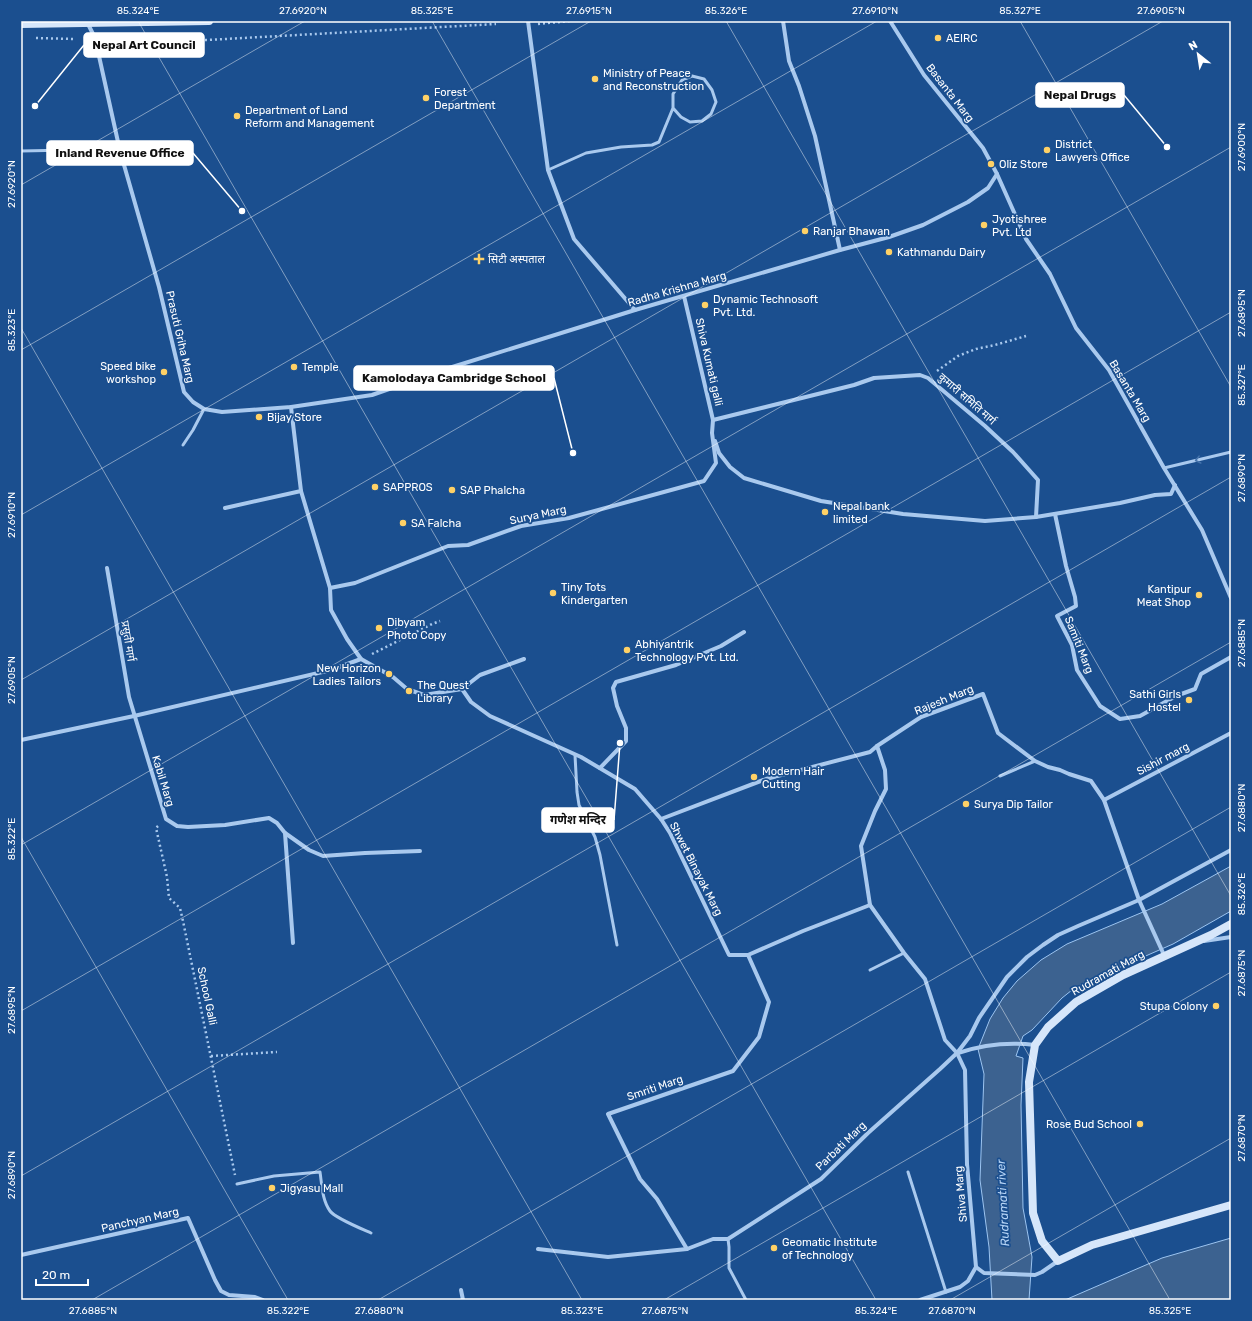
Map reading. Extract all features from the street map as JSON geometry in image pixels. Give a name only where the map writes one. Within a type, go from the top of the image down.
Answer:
[{"type":"street","points":[[21,24],[209,21]]},
{"type":"street","points":[[783,21],[789,61],[799,86],[815,136],[840,250],[889,238],[923,225],[968,202],[988,188],[997,174]]},
{"type":"street","name":"Basanta Marg","points":[[890,21],[924,75],[983,148],[997,174],[1026,239],[1050,274],[1076,328],[1109,370],[1164,468],[1176,485],[1202,530],[1229,588],[1231,598]]},
{"type":"street","name":"Prasuti Griha Marg","points":[[88,22],[95,38],[120,150],[159,287],[184,392],[193,402],[204,409],[222,412],[291,407]]},
{"type":"street","points":[[528,23],[548,170],[574,239],[636,310]]},
{"type":"street","name":"Radha Krishna Marg","points":[[291,407],[372,395],[449,368],[636,310],[840,250]]},
{"type":"street","name":"Shiva Kumati galli","points":[[684,296],[712,420],[712,433]]},
{"type":"street","name":"कुमारी समिति मार्ग","points":[[712,420],[854,385],[874,378],[920,375],[928,378],[985,426],[1013,452],[1038,480],[1036,517]]},
{"type":"street","points":[[291,407],[301,491],[330,588],[332,610],[347,639],[361,659],[393,677],[407,689],[424,695],[462,689],[480,674],[524,659]]},
{"type":"street","points":[[712,433],[719,453],[730,467],[744,478],[821,501],[904,514],[985,521],[1036,517],[1120,503],[1155,495],[1171,494],[1176,485]]},
{"type":"street","name":"Surya Marg","points":[[330,588],[355,583],[448,546],[468,545],[521,526],[569,518],[704,481],[716,463],[712,433]]},
{"type":"street","points":[[225,508],[301,491]]},
{"type":"street","name":"Samiti Marg","points":[[1055,514],[1076,606],[1057,616],[1072,645],[1077,670],[1100,706],[1120,719],[1140,716],[1176,696],[1195,689],[1201,674],[1231,657]]},
{"type":"street","name":"प्रसुती मार्ग","points":[[107,568],[129,697],[134,716]]},
{"type":"street","points":[[600,768],[626,741],[626,728],[617,706],[613,688],[616,682],[676,665],[721,646],[744,632]]},
{"type":"street","points":[[21,740],[134,716],[331,670],[361,659]]},
{"type":"street","points":[[462,689],[471,702],[490,716],[575,755],[635,789],[661,819]]},
{"type":"street","name":"Rajesh Marg","points":[[877,746],[920,717],[983,694],[998,733],[1035,761],[1048,767],[1091,781],[1104,800],[1139,900],[1163,952]]},
{"type":"street","name":"Kabil Marg","points":[[134,716],[166,819],[177,826],[188,827],[268,818],[277,823],[285,833]]},
{"type":"street","name":"Sishir marg","points":[[1104,800],[1231,733]]},
{"type":"street","points":[[877,746],[885,770],[886,789],[861,846],[870,905],[904,953],[925,979],[945,1040],[958,1053]]},
{"type":"street","name":"Shwet Binayak Marg","points":[[870,905],[803,931],[748,955],[729,955],[677,846],[661,819],[766,779],[870,752],[877,746]]},
{"type":"street","points":[[285,833],[309,850],[323,856],[420,851]]},
{"type":"street","points":[[285,833],[293,943]]},
{"type":"street","points":[[958,1053],[970,1036],[991,999],[1007,977],[1027,957],[1058,935],[1139,900],[1231,850]]},
{"type":"street","name":"Rudramati Marg","points":[[1035,1044],[1048,1027],[1076,1002],[1163,952],[1194,943],[1231,924]]},
{"type":"street","points":[[1194,943],[1231,938]]},
{"type":"street","name":"Smriti Marg","points":[[687,1249],[657,1199],[640,1179],[608,1114],[733,1070],[759,1037],[770,1002],[748,955]]},
{"type":"street","points":[[958,1053],[973,1048],[1022,1043],[1035,1044],[1029,1082],[1034,1213],[1042,1241],[1058,1261]]},
{"type":"street","name":"Parbati Marg","points":[[728,1239],[821,1179],[868,1133],[958,1053]]},
{"type":"street","name":"Shiva Marg","points":[[958,1053],[965,1070],[967,1164],[976,1267]]},
{"type":"street","points":[[920,1300],[960,1287],[968,1281],[976,1267],[984,1273],[1035,1275],[1058,1261],[1092,1245],[1231,1205]]},
{"type":"street","name":"Panchyan Marg","points":[[21,1255],[188,1218],[221,1291],[229,1295],[255,1297],[263,1300]]},
{"type":"street","points":[[538,1249],[608,1257],[687,1249],[713,1239],[728,1239]]},
{"type":"street","points":[[461,1290],[463,1300]]},
{"type":"lane","points":[[548,170],[586,153],[622,147],[652,145],[659,142],[673,108],[673,94],[676,86],[682,80],[692,76],[704,79],[712,90],[716,102],[711,114],[702,121],[690,122],[681,117],[673,108]]},
{"type":"lane","points":[[21,151],[120,150]]},
{"type":"lane","points":[[183,445],[204,409]]},
{"type":"lane","points":[[1164,468],[1231,452]]},
{"type":"lane","points":[[575,755],[579,805],[591,829],[598,849],[617,945]]},
{"type":"lane","points":[[1000,776],[1035,761]]},
{"type":"lane","points":[[870,970],[904,953]]},
{"type":"lane","points":[[237,1184],[274,1176],[320,1172],[323,1197],[330,1212],[371,1233]]},
{"type":"lane","points":[[908,1172],[946,1292]]},
{"type":"lane","points":[[728,1239],[729,1268],[746,1300]]},
{"type":"path","points":[[528,23],[570,21]]},
{"type":"path","points":[[115,38],[207,40],[496,24]]},
{"type":"path","points":[[35,38],[73,39]]},
{"type":"path","points":[[928,378],[958,356],[976,349],[1026,336]]},
{"type":"path","points":[[361,659],[432,624],[440,622]]},
{"type":"path","name":"School Galli","points":[[166,819],[156,828],[169,898],[180,908],[237,1184]]},
{"type":"path","points":[[211,1056],[277,1052]]},
{"type":"water","name":"Rudramati river","points":[[1231,866],[1231,911],[1173,944],[1084,983],[1072,990],[1062,998],[1032,1030],[1023,1036],[1016,1056],[1023,1058],[1021,1105],[1023,1208],[1032,1257],[1029,1300],[992,1300],[989,1247],[980,1180],[984,1074],[978,1049],[990,1019],[1003,998],[1017,981],[1041,960],[1067,944],[1162,904]]},
{"type":"water","points":[[1231,1238],[1231,1300],[1065,1300],[1162,1258]]},
{"type":"place","name":"AEIRC","points":[[938,38]]},
{"type":"place","name":"Ministry of Peace and Reconstruction","points":[[595,79]]},
{"type":"place","name":"Forest Department","points":[[426,98]]},
{"type":"place","name":"Nepal Art Council","points":[[35,106]]},
{"type":"place","name":"Department of Land Reform and Management","points":[[237,116]]},
{"type":"place","name":"Nepal Drugs","points":[[1167,147]]},
{"type":"place","name":"District Lawyers Office","points":[[1047,150]]},
{"type":"place","name":"Oliz Store","points":[[991,164]]},
{"type":"place","name":"Inland Revenue Office","points":[[242,211]]},
{"type":"place","name":"Jyotishree Pvt. Ltd","points":[[984,225]]},
{"type":"place","name":"Ranjar Bhawan","points":[[805,231]]},
{"type":"place","name":"Kathmandu Dairy","points":[[889,252]]},
{"type":"place","name":"सिटी अस्पताल","points":[[479,259]]},
{"type":"place","name":"Dynamic Technosoft Pvt. Ltd.","points":[[705,305]]},
{"type":"place","name":"Temple","points":[[294,367]]},
{"type":"place","name":"Speed bike workshop","points":[[164,372]]},
{"type":"place","name":"Bijay Store","points":[[259,417]]},
{"type":"place","name":"Kamolodaya Cambridge School","points":[[573,453]]},
{"type":"place","name":"SAPPROS","points":[[375,487]]},
{"type":"place","name":"SAP Phalcha","points":[[452,490]]},
{"type":"place","name":"Nepal bank limited","points":[[825,512]]},
{"type":"place","name":"SA Falcha","points":[[403,523]]},
{"type":"place","name":"Tiny Tots Kindergarten","points":[[553,593]]},
{"type":"place","name":"Kantipur Meat Shop","points":[[1199,595]]},
{"type":"place","name":"Dibyam Photo Copy","points":[[379,628]]},
{"type":"place","name":"Abhiyantrik Technology Pvt. Ltd.","points":[[627,650]]},
{"type":"place","name":"New Horizon Ladies Tailors","points":[[389,674]]},
{"type":"place","name":"The Quest Library","points":[[409,691]]},
{"type":"place","name":"Sathi Girls Hostel","points":[[1189,700]]},
{"type":"place","name":"गणेश मन्दिर","points":[[620,743]]},
{"type":"place","name":"Modern Hair Cutting","points":[[754,777]]},
{"type":"place","name":"Surya Dip Tailor","points":[[966,804]]},
{"type":"place","name":"Stupa Colony","points":[[1216,1006]]},
{"type":"place","name":"Rose Bud School","points":[[1140,1124]]},
{"type":"place","name":"Jigyasu Mall","points":[[272,1188]]},
{"type":"place","name":"Geomatic Institute of Technology","points":[[774,1248]]}]
